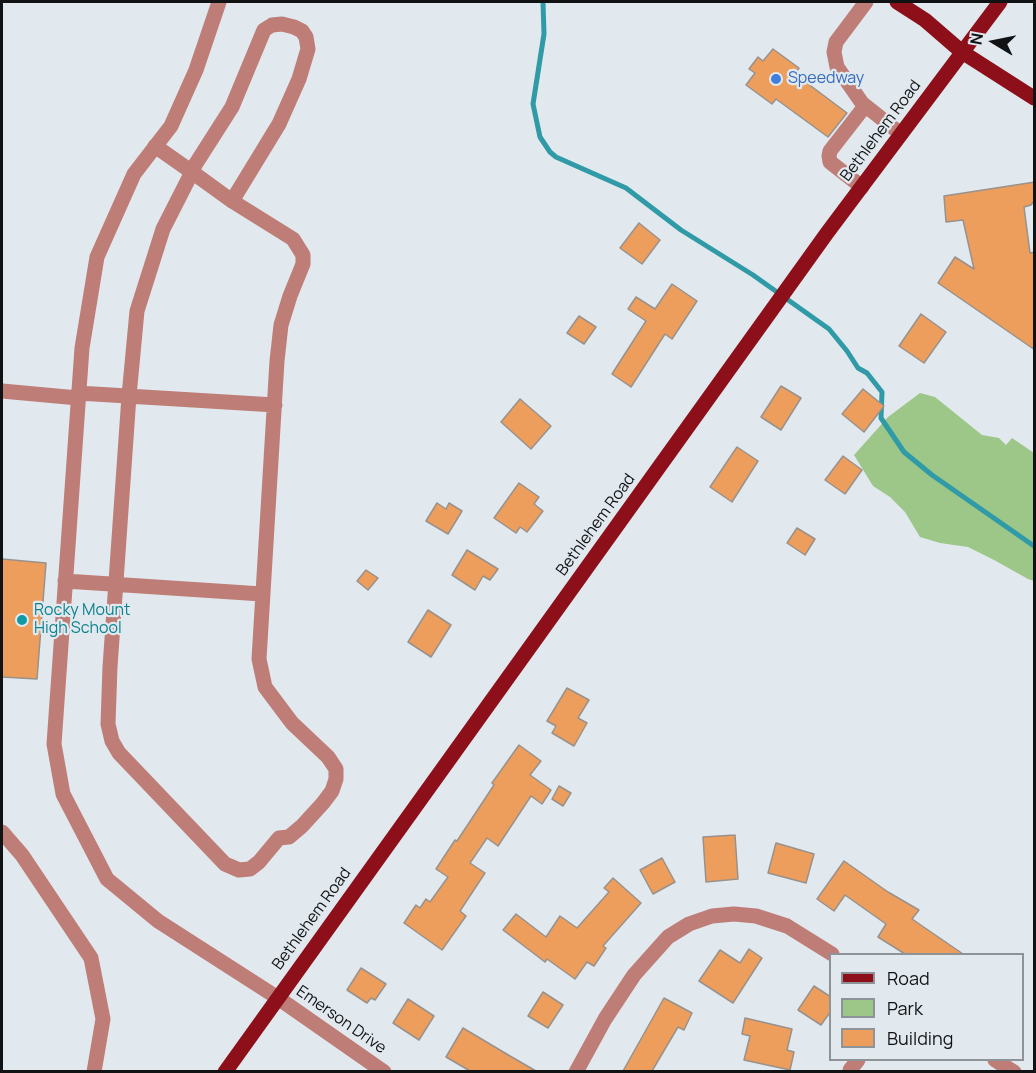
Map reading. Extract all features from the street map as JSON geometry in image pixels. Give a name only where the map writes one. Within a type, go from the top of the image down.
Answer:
[{"type":"main road","points":[[897,2],[926,20],[962,52],[1035,98]]},
{"type":"main road","name":"Bethlehem Road","points":[[225,1071],[862,187],[1000,2]]},
{"type":"street","name":"Emerson Drive","points":[[219,2],[196,70],[171,126],[134,174],[97,257],[82,348],[54,744],[63,794],[107,879],[158,921],[278,998],[384,1071]]},
{"type":"street","points":[[866,2],[836,42],[834,52],[837,67],[865,106],[901,134]]},
{"type":"street","points":[[155,146],[192,172],[232,201],[293,239],[303,255],[303,264],[281,325],[259,659],[265,687],[292,723],[328,757],[336,769],[336,779],[332,791],[302,826],[289,837],[279,838],[250,869],[239,870],[225,864],[132,768],[112,741],[108,724],[129,396],[137,311],[163,229],[192,172],[232,107],[264,30],[272,25],[282,24],[302,31],[308,49],[299,80],[279,124],[232,201]]},
{"type":"street","points":[[862,187],[830,162],[829,156],[830,151],[865,106]]},
{"type":"street","points":[[2,391],[275,405]]},
{"type":"street","points":[[65,581],[262,594]]},
{"type":"street","points":[[2,832],[22,855],[91,958],[103,1019],[93,1071]]},
{"type":"street","points":[[576,1071],[605,1018],[634,975],[668,937],[689,924],[712,916],[734,914],[756,916],[787,926],[830,953]]},
{"type":"street","points":[[998,1061],[1014,1071]]},
{"type":"green space","points":[[920,393],[935,397],[982,435],[999,438],[1006,445],[1012,438],[1034,453],[1034,581],[968,547],[920,537],[905,512],[890,497],[873,486],[854,455],[888,417]]},
{"type":"building","points":[[773,49],[799,68],[795,74],[847,113],[828,137],[776,99],[772,104],[746,85],[755,73],[749,69],[758,57],[763,61]]},
{"type":"building","points":[[1035,182],[1035,200],[1031,205],[1024,207],[1030,253],[1035,252],[1035,350],[938,283],[955,257],[974,269],[963,220],[946,222],[944,196]]},
{"type":"building","points":[[639,223],[660,240],[642,264],[620,248]]},
{"type":"building","points":[[672,284],[697,301],[672,339],[665,334],[631,387],[612,374],[646,321],[628,309],[636,297],[655,309]]},
{"type":"building","points":[[921,314],[946,332],[924,363],[899,346]]},
{"type":"building","points":[[579,316],[596,327],[584,344],[567,333]]},
{"type":"building","points":[[781,386],[801,398],[781,430],[761,417]]},
{"type":"building","points":[[863,389],[884,406],[864,432],[842,414]]},
{"type":"building","points":[[520,399],[551,426],[531,449],[501,422]]},
{"type":"building","points":[[737,447],[758,461],[732,502],[710,487]]},
{"type":"building","points":[[843,456],[862,470],[845,494],[825,480]]},
{"type":"building","points":[[519,483],[539,497],[534,504],[543,511],[527,532],[520,527],[516,533],[494,518]]},
{"type":"building","points":[[437,503],[446,509],[449,503],[462,511],[448,534],[426,521]]},
{"type":"building","points":[[797,528],[815,539],[805,555],[787,543]]},
{"type":"building","points":[[467,550],[498,569],[490,580],[483,576],[475,590],[452,575]]},
{"type":"building","name":"Rocky Mount High School","points":[[2,559],[46,563],[37,679],[2,677]]},
{"type":"building","points":[[366,570],[378,578],[368,590],[357,581]]},
{"type":"building","points":[[428,610],[451,625],[431,657],[408,642]]},
{"type":"building","points":[[567,688],[589,700],[578,718],[587,723],[574,746],[552,733],[556,726],[547,721]]},
{"type":"building","points":[[519,745],[541,761],[530,775],[551,790],[542,804],[531,796],[498,846],[487,838],[470,863],[485,873],[460,911],[466,916],[442,950],[404,923],[416,905],[420,908],[426,899],[430,902],[448,877],[436,869],[455,840],[457,841],[494,785],[492,783]]},
{"type":"building","points":[[559,786],[571,793],[563,806],[552,799]]},
{"type":"building","points":[[735,835],[738,879],[706,882],[703,837]]},
{"type":"building","points":[[776,843],[814,854],[806,883],[768,873]]},
{"type":"building","points":[[662,858],[675,882],[653,894],[640,870]]},
{"type":"building","points":[[844,861],[888,892],[919,910],[912,919],[962,953],[903,953],[878,937],[886,924],[845,895],[834,911],[817,899]]},
{"type":"building","points":[[613,878],[641,903],[603,946],[606,948],[594,966],[587,962],[575,979],[547,959],[545,962],[503,930],[516,914],[546,937],[560,916],[577,928],[609,892],[604,888]]},
{"type":"building","points":[[749,949],[762,958],[733,1003],[699,981],[720,950],[740,963]]},
{"type":"building","points":[[361,968],[386,984],[375,1000],[371,998],[367,1003],[347,990]]},
{"type":"building","points":[[814,986],[829,996],[829,1014],[821,1025],[798,1010]]},
{"type":"building","points":[[543,992],[563,1005],[548,1028],[528,1016]]},
{"type":"building","points":[[664,998],[692,1013],[684,1030],[678,1027],[652,1071],[623,1071]]},
{"type":"building","points":[[408,999],[434,1016],[419,1040],[393,1023]]},
{"type":"building","points":[[745,1018],[792,1029],[787,1050],[794,1052],[790,1070],[744,1060],[750,1036],[742,1034]]},
{"type":"building","points":[[463,1028],[536,1071],[470,1071],[446,1057]]},
{"type":"waterway","points":[[543,2],[544,34],[533,104],[540,137],[550,152],[556,157],[626,188],[681,230],[753,275],[829,329],[858,368],[867,373],[882,392],[881,418],[904,452],[932,475],[1034,546]]},
{"type":"place","name":"Speedway","points":[[776,79]]},
{"type":"place","name":"Rocky Mount High School","points":[[22,620]]}]
